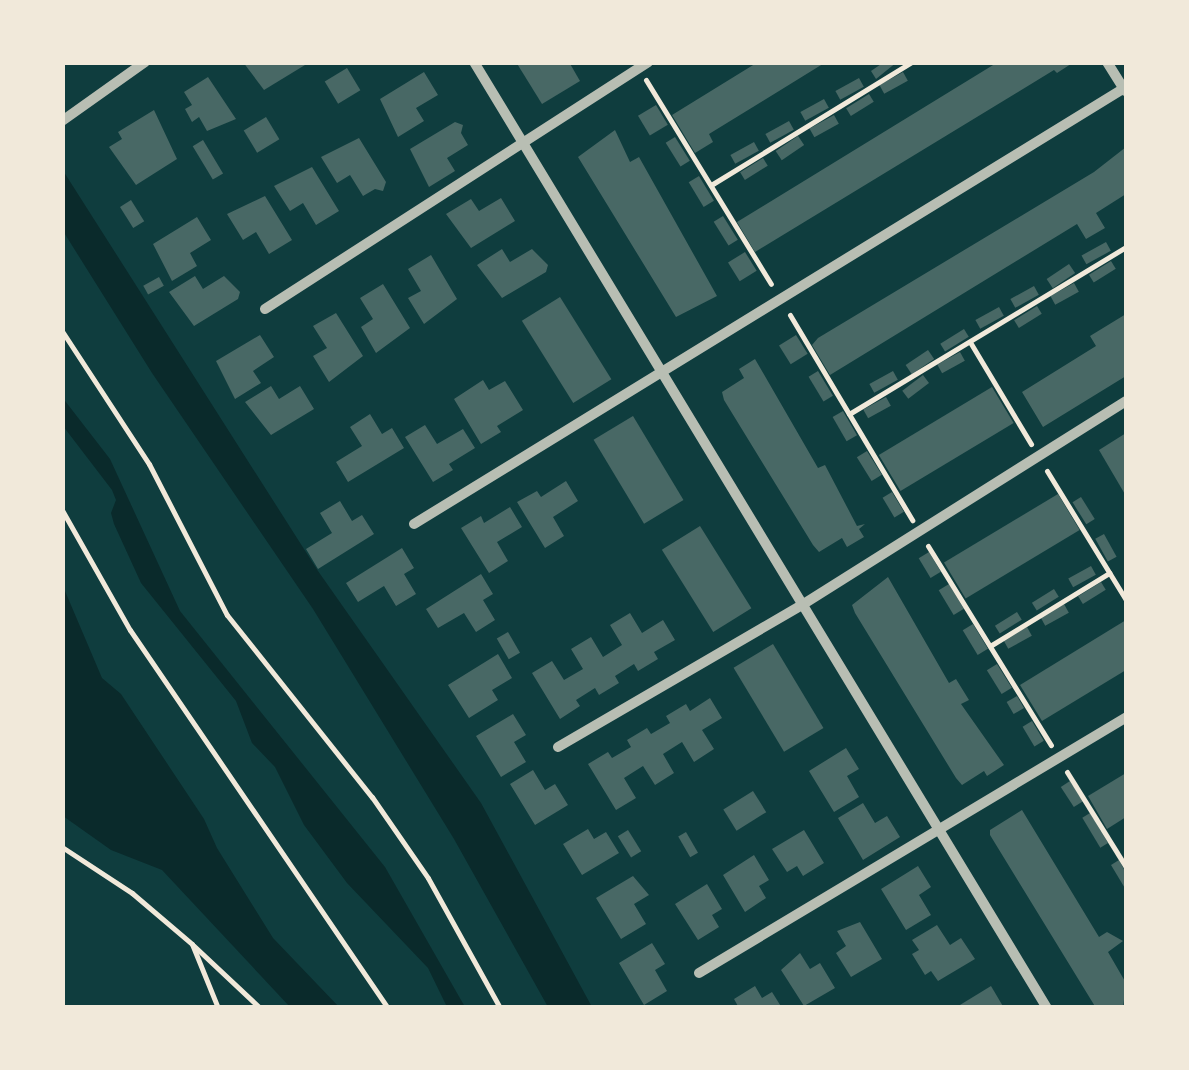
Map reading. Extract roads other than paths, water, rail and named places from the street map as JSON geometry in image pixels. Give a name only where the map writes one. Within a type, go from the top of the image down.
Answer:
[{"type":"street","points":[[62,122],[145,62]]},
{"type":"street","points":[[474,62],[1047,1008]]},
{"type":"street","points":[[414,524],[1125,90],[1107,62]]},
{"type":"street","points":[[265,309],[643,65]]},
{"type":"street","points":[[558,747],[802,605],[1126,401]]},
{"type":"street","points":[[699,974],[1126,718]]},
{"type":"water","points":[[62,169],[318,571],[481,803],[592,1007],[548,1007],[454,839],[313,609],[152,373],[63,231]]},
{"type":"water","points":[[62,397],[110,459],[180,611],[385,867],[465,1007],[447,1007],[428,968],[347,883],[304,825],[275,767],[252,743],[236,701],[141,583],[114,524],[111,513],[116,500],[112,490],[63,426]]},
{"type":"water","points":[[62,584],[102,678],[121,694],[204,819],[217,848],[273,938],[339,1007],[290,1007],[162,870],[111,850],[63,816]]}]
